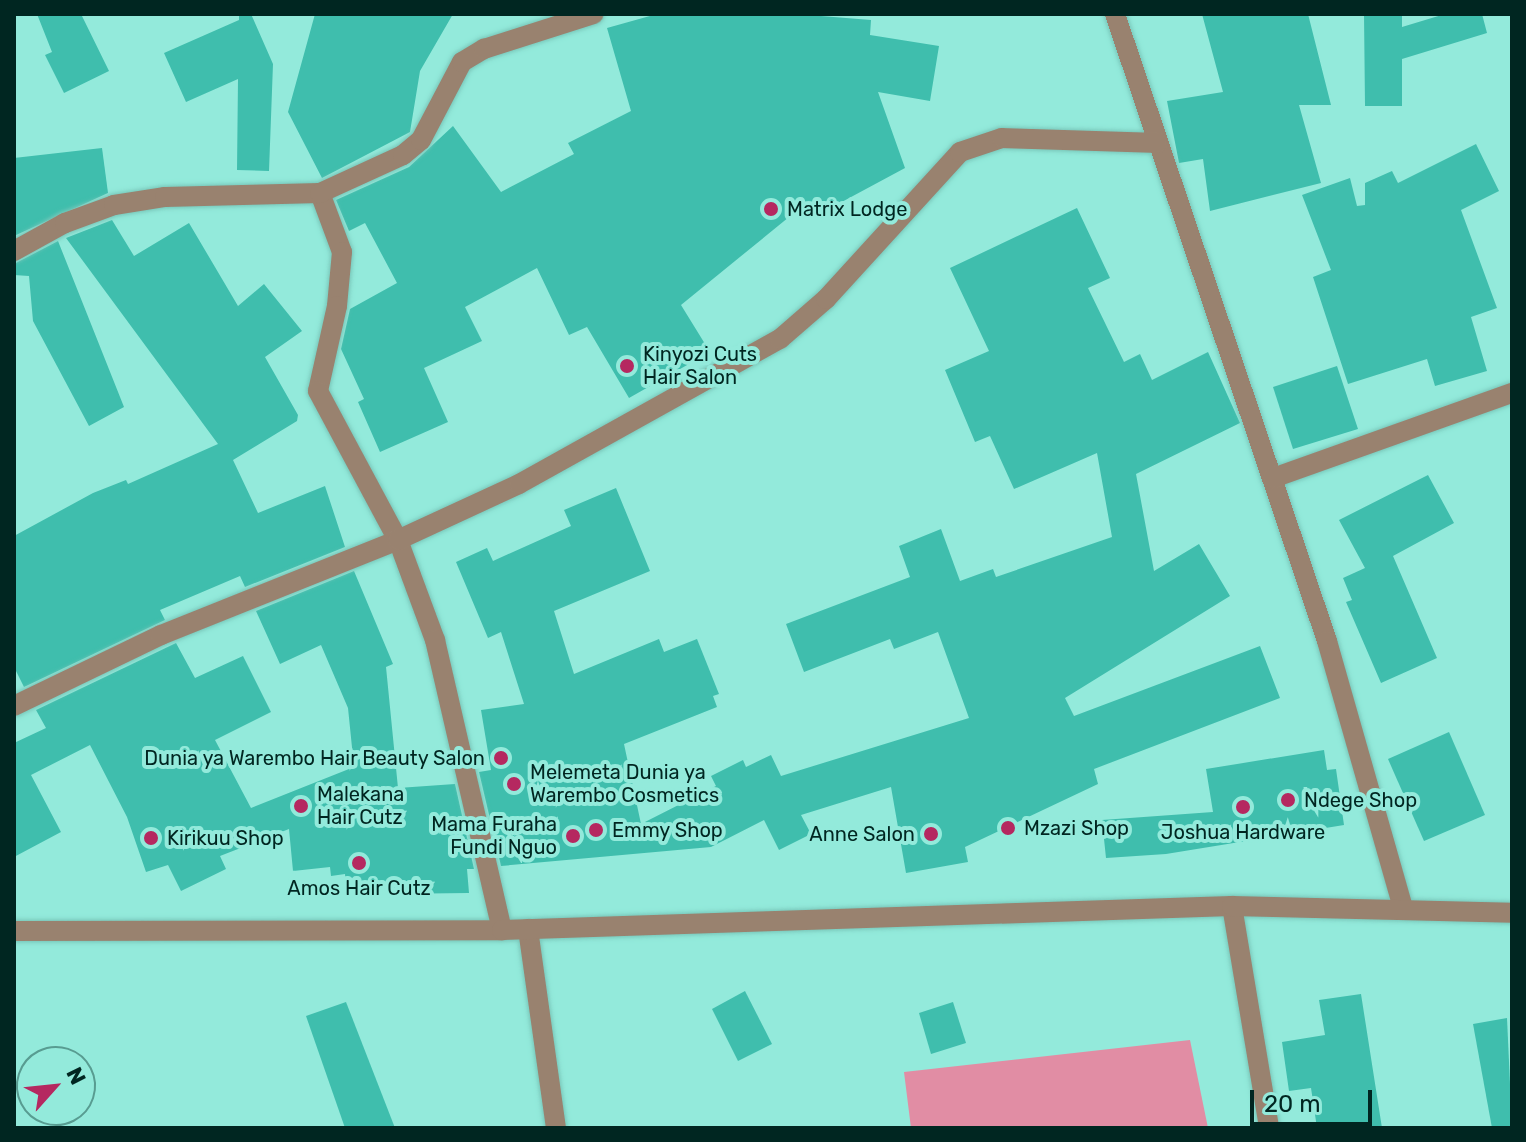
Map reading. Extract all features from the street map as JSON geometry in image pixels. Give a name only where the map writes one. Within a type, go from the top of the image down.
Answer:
[{"type":"street","points":[[14,251],[65,223],[114,205],[165,197],[320,193],[403,155],[421,140],[462,62],[484,49],[594,14]]},
{"type":"street","points":[[1115,14],[1327,641],[1403,908]]},
{"type":"street","points":[[14,706],[161,635],[398,540],[634,424],[780,339],[826,299],[960,152],[1002,138],[1157,143]]},
{"type":"street","points":[[320,193],[342,252],[337,306],[318,391],[398,540],[454,710],[502,930]]},
{"type":"street","points":[[1273,478],[1512,393]]},
{"type":"street","points":[[1232,906],[1269,1128]]},
{"type":"street","points":[[14,931],[502,930],[1232,906],[1512,913]]},
{"type":"street","points":[[528,929],[556,1128]]},
{"type":"shaded area","points":[[1190,1040],[1208,1128],[911,1128],[904,1072]]},
{"type":"building","points":[[37,14],[81,14],[109,71],[64,93],[45,55],[52,52]]},
{"type":"building","points":[[239,14],[251,14],[273,64],[269,171],[237,170],[238,79],[186,102],[164,53],[239,20]]},
{"type":"building","points":[[315,14],[453,14],[420,71],[410,132],[322,178],[288,112]]},
{"type":"building","points":[[657,14],[796,14],[871,20],[870,35],[939,46],[930,101],[878,92],[905,168],[812,218],[805,204],[681,305],[710,352],[629,398],[587,327],[569,335],[537,268],[465,307],[482,341],[424,368],[448,422],[380,452],[358,402],[364,399],[341,349],[350,309],[397,283],[365,223],[349,231],[336,200],[409,167],[453,126],[501,192],[574,154],[568,143],[631,111],[607,28]]},
{"type":"building","points":[[1202,14],[1308,14],[1331,105],[1299,105],[1321,183],[1210,211],[1203,159],[1179,163],[1167,101],[1223,92]]},
{"type":"building","points":[[1364,14],[1402,14],[1402,27],[1445,14],[1482,14],[1487,33],[1402,59],[1402,106],[1365,106]]},
{"type":"building","points":[[1476,144],[1499,191],[1461,210],[1497,308],[1471,317],[1487,371],[1435,386],[1427,359],[1348,384],[1313,277],[1331,270],[1302,195],[1350,178],[1357,206],[1365,205],[1365,183],[1392,171],[1398,183]]},
{"type":"building","points":[[102,148],[108,193],[14,236],[14,158]]},
{"type":"building","points":[[1077,208],[1110,278],[1088,288],[1124,362],[1140,354],[1152,380],[1208,352],[1240,423],[1136,474],[1154,571],[1199,544],[1230,596],[1065,698],[1074,716],[1260,646],[1280,698],[1094,769],[1098,784],[965,847],[968,862],[906,873],[891,787],[801,815],[811,834],[779,850],[764,820],[711,847],[501,866],[479,772],[491,770],[481,710],[524,704],[501,632],[488,638],[456,562],[487,548],[493,561],[571,526],[564,510],[616,488],[650,571],[554,611],[574,674],[659,639],[664,652],[697,639],[719,694],[713,696],[717,707],[624,744],[641,824],[716,786],[711,776],[743,760],[746,767],[771,755],[781,776],[969,718],[938,632],[894,649],[890,639],[804,672],[786,624],[910,577],[899,546],[941,529],[960,581],[993,569],[996,577],[1112,537],[1097,453],[1014,489],[990,436],[975,442],[945,370],[989,351],[950,268]]},
{"type":"building","points":[[112,220],[134,256],[189,223],[238,306],[264,284],[302,331],[265,357],[298,415],[297,421],[233,460],[258,513],[325,486],[345,547],[245,587],[240,576],[160,610],[165,620],[24,687],[14,667],[14,536],[93,493],[126,480],[128,484],[218,444],[66,238]]},
{"type":"building","points":[[58,241],[124,407],[89,426],[33,321],[29,276],[14,275],[14,264]]},
{"type":"building","points":[[1337,366],[1358,429],[1293,449],[1273,387]]},
{"type":"building","points":[[1428,475],[1454,523],[1393,556],[1437,658],[1381,683],[1346,602],[1352,600],[1343,578],[1365,568],[1339,520]]},
{"type":"building","points":[[354,571],[393,664],[386,667],[398,788],[455,784],[474,869],[467,869],[469,893],[387,894],[387,886],[346,891],[345,874],[331,876],[330,867],[293,871],[289,829],[220,856],[226,869],[181,891],[168,865],[146,872],[127,817],[90,745],[31,775],[61,832],[14,857],[14,743],[46,728],[36,710],[176,643],[195,678],[243,656],[271,712],[215,740],[251,808],[354,767],[348,708],[321,645],[280,664],[256,611]]},
{"type":"building","points":[[1449,732],[1485,815],[1424,841],[1388,759]]},
{"type":"building","points":[[1324,750],[1327,770],[1336,769],[1344,825],[1166,854],[1106,858],[1102,820],[1213,812],[1206,769]]},
{"type":"building","points":[[745,991],[772,1044],[738,1061],[712,1009]]},
{"type":"building","points":[[1361,994],[1382,1128],[1317,1128],[1311,1088],[1289,1091],[1282,1042],[1325,1035],[1319,1000]]},
{"type":"building","points":[[346,1002],[395,1128],[345,1128],[306,1016]]},
{"type":"building","points":[[953,1002],[966,1043],[931,1054],[919,1013]]},
{"type":"building","points":[[1507,1018],[1512,1128],[1492,1128],[1473,1024]]},
{"type":"place","name":"Matrix Lodge","points":[[771,209]]},
{"type":"place","name":"Kinyozi Cuts Hair Salon","points":[[627,366]]},
{"type":"place","name":"Dunia ya Warembo Hair Beauty Salon","points":[[501,758]]},
{"type":"place","name":"Melemeta Dunia ya Warembo Cosmetics","points":[[514,784]]},
{"type":"place","name":"Ndege Shop","points":[[1288,800]]},
{"type":"place","name":"Malekana Hair Cutz","points":[[301,806]]},
{"type":"place","name":"Joshua Hardware","points":[[1243,807]]},
{"type":"place","name":"Mzazi Shop","points":[[1008,828]]},
{"type":"place","name":"Emmy Shop","points":[[596,830]]},
{"type":"place","name":"Anne Salon","points":[[931,834]]},
{"type":"place","name":"Mama Furaha Fundi Nguo","points":[[573,836]]},
{"type":"place","name":"Kirikuu Shop","points":[[151,838]]},
{"type":"place","name":"Amos Hair Cutz","points":[[359,863]]}]
